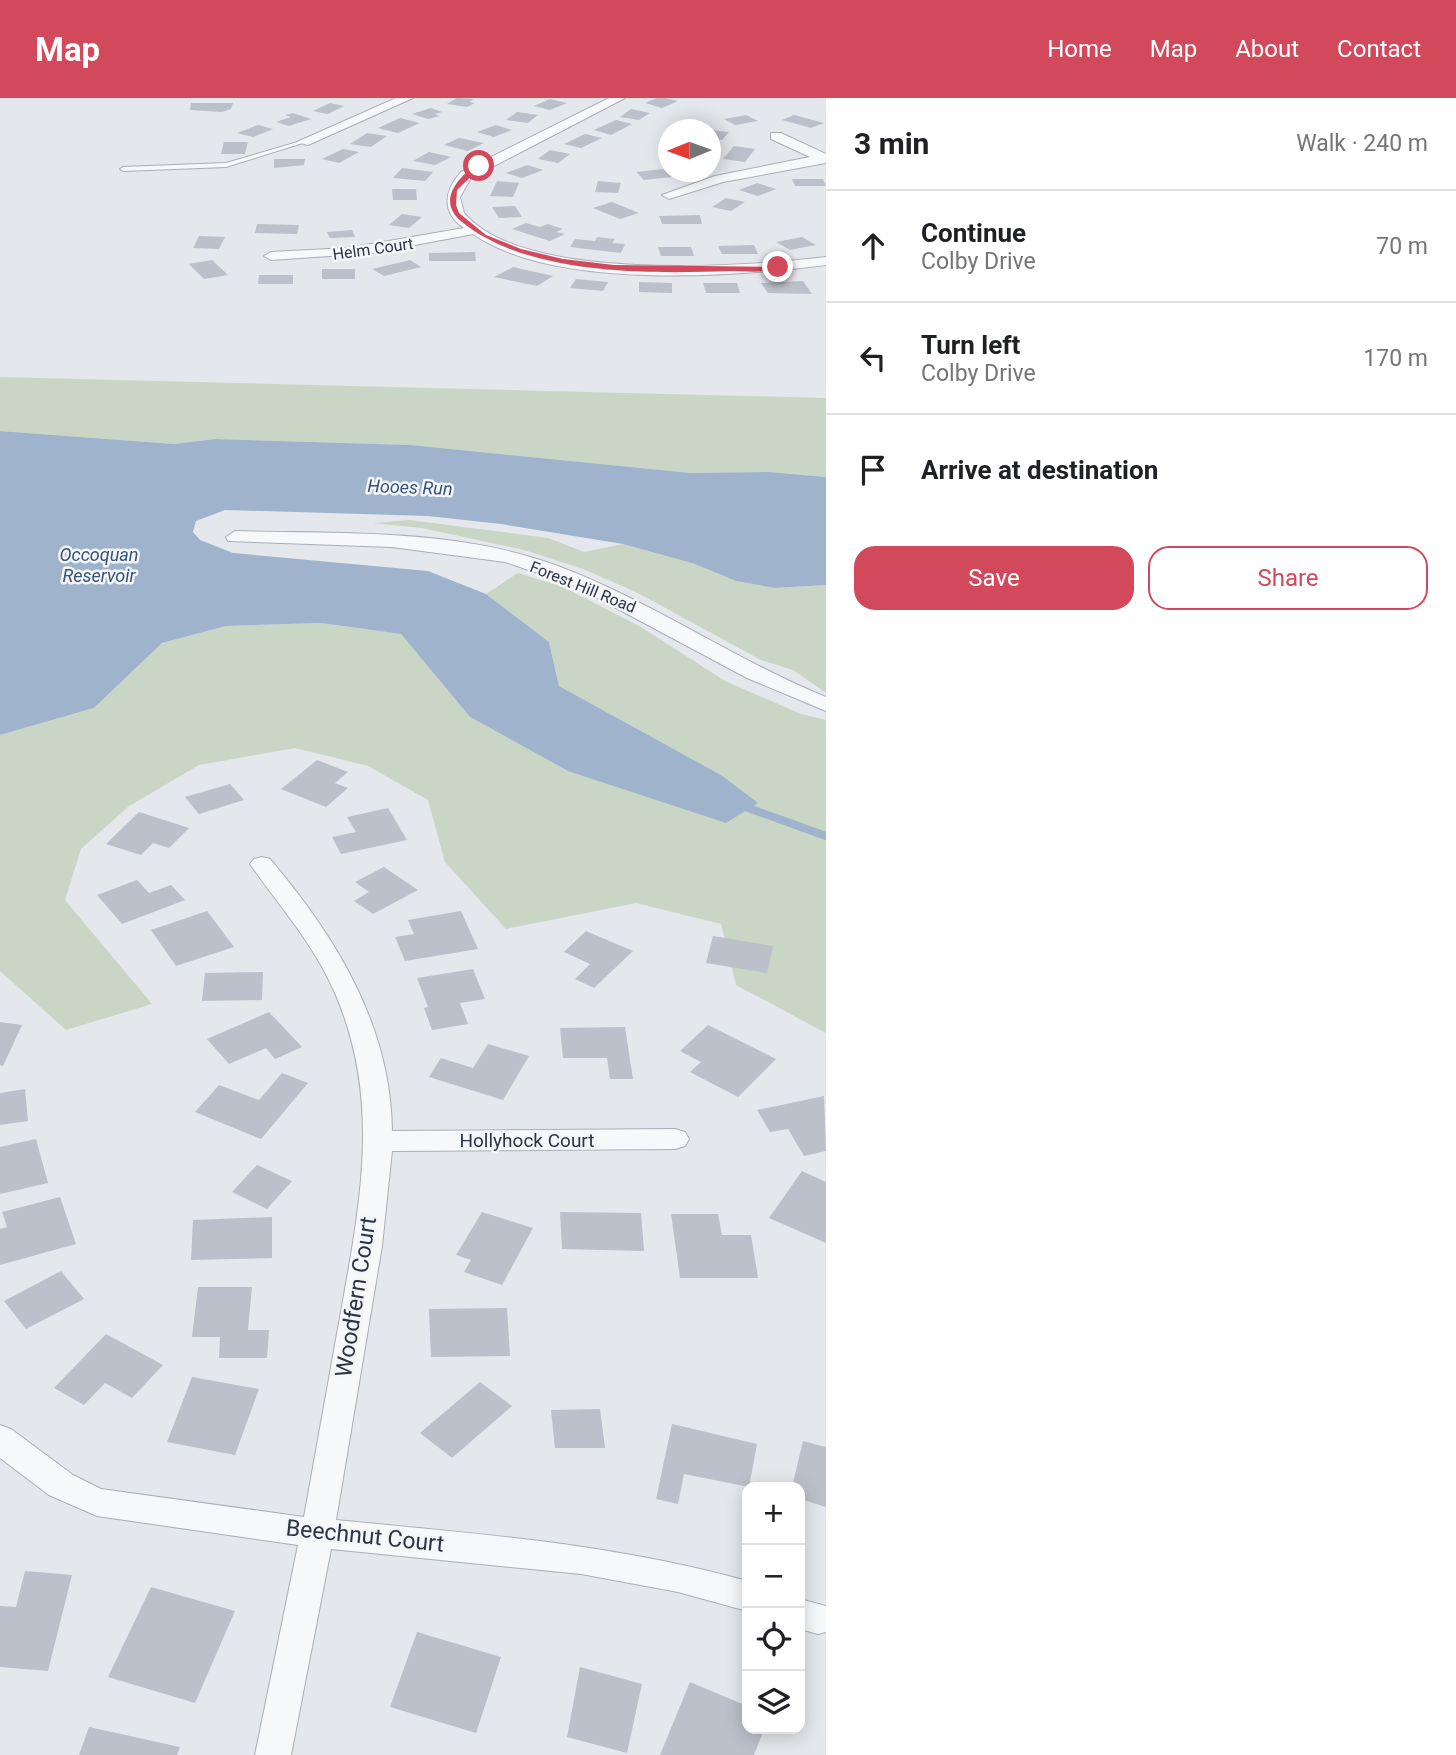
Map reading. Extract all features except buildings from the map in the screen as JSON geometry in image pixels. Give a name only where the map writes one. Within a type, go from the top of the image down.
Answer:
[{"type":"street","points":[[303,142],[407,98]]},
{"type":"street","points":[[619,98],[466,175],[454,190],[453,205],[457,214],[474,230],[504,245],[540,256],[614,267],[748,269],[826,261]]},
{"type":"street","points":[[776,136],[825,158]]},
{"type":"street","points":[[669,195],[720,178],[825,158]]},
{"type":"street","name":"Helm Court","points":[[271,256],[316,256],[380,250],[474,230]]},
{"type":"street","name":"Forest Hill Road","points":[[235,537],[440,546],[515,559],[566,576],[637,608],[765,680],[826,705]]},
{"type":"street","name":"Woodfern Court","points":[[262,864],[301,910],[327,948],[348,992],[367,1049],[375,1090],[379,1141],[359,1291],[318,1533],[273,1755]]},
{"type":"street","name":"Hollyhock Court","points":[[379,1141],[675,1139]]},
{"type":"street","name":"Beechnut Court","points":[[0,1438],[22,1458],[61,1485],[97,1502],[318,1533],[581,1559],[678,1577],[742,1595]]},
{"type":"lane","points":[[123,169],[236,164],[303,142]]},
{"type":"green space","points":[[0,377],[826,398],[826,477],[770,472],[691,473],[411,445],[215,439],[174,444],[0,431]]},
{"type":"green space","points":[[410,520],[548,538],[584,552],[623,544],[695,564],[736,581],[775,588],[826,585],[826,693],[793,670],[761,660],[636,592],[583,569],[524,550],[422,528],[373,523]]},
{"type":"green space","points":[[518,573],[563,587],[641,627],[725,681],[801,714],[826,720],[826,1033],[736,985],[721,924],[636,903],[506,929],[445,862],[428,800],[368,766],[295,748],[199,765],[129,806],[81,849],[65,900],[152,1004],[66,1030],[0,971],[0,735],[94,708],[162,643],[226,626],[321,623],[401,634],[470,717],[568,771],[721,775],[559,686],[549,642],[486,594]]},
{"type":"water","name":"Occoquan Reservoir","points":[[0,431],[174,444],[215,439],[411,445],[691,473],[770,472],[826,477],[826,585],[775,588],[736,581],[695,564],[623,544],[501,524],[428,516],[225,510],[196,521],[193,532],[200,540],[233,553],[428,571],[486,594],[549,642],[559,686],[721,775],[758,803],[726,823],[568,771],[470,717],[401,634],[321,623],[226,626],[162,643],[94,708],[0,735]]},
{"type":"waterway","points":[[740,805],[826,836]]},
{"type":"route","points":[[479,166],[460,181],[454,190],[453,205],[464,223],[504,245],[563,261],[614,267],[717,270],[778,267]]},
{"type":"water label","name":"Hooes Run","points":[[410,487]]}]
